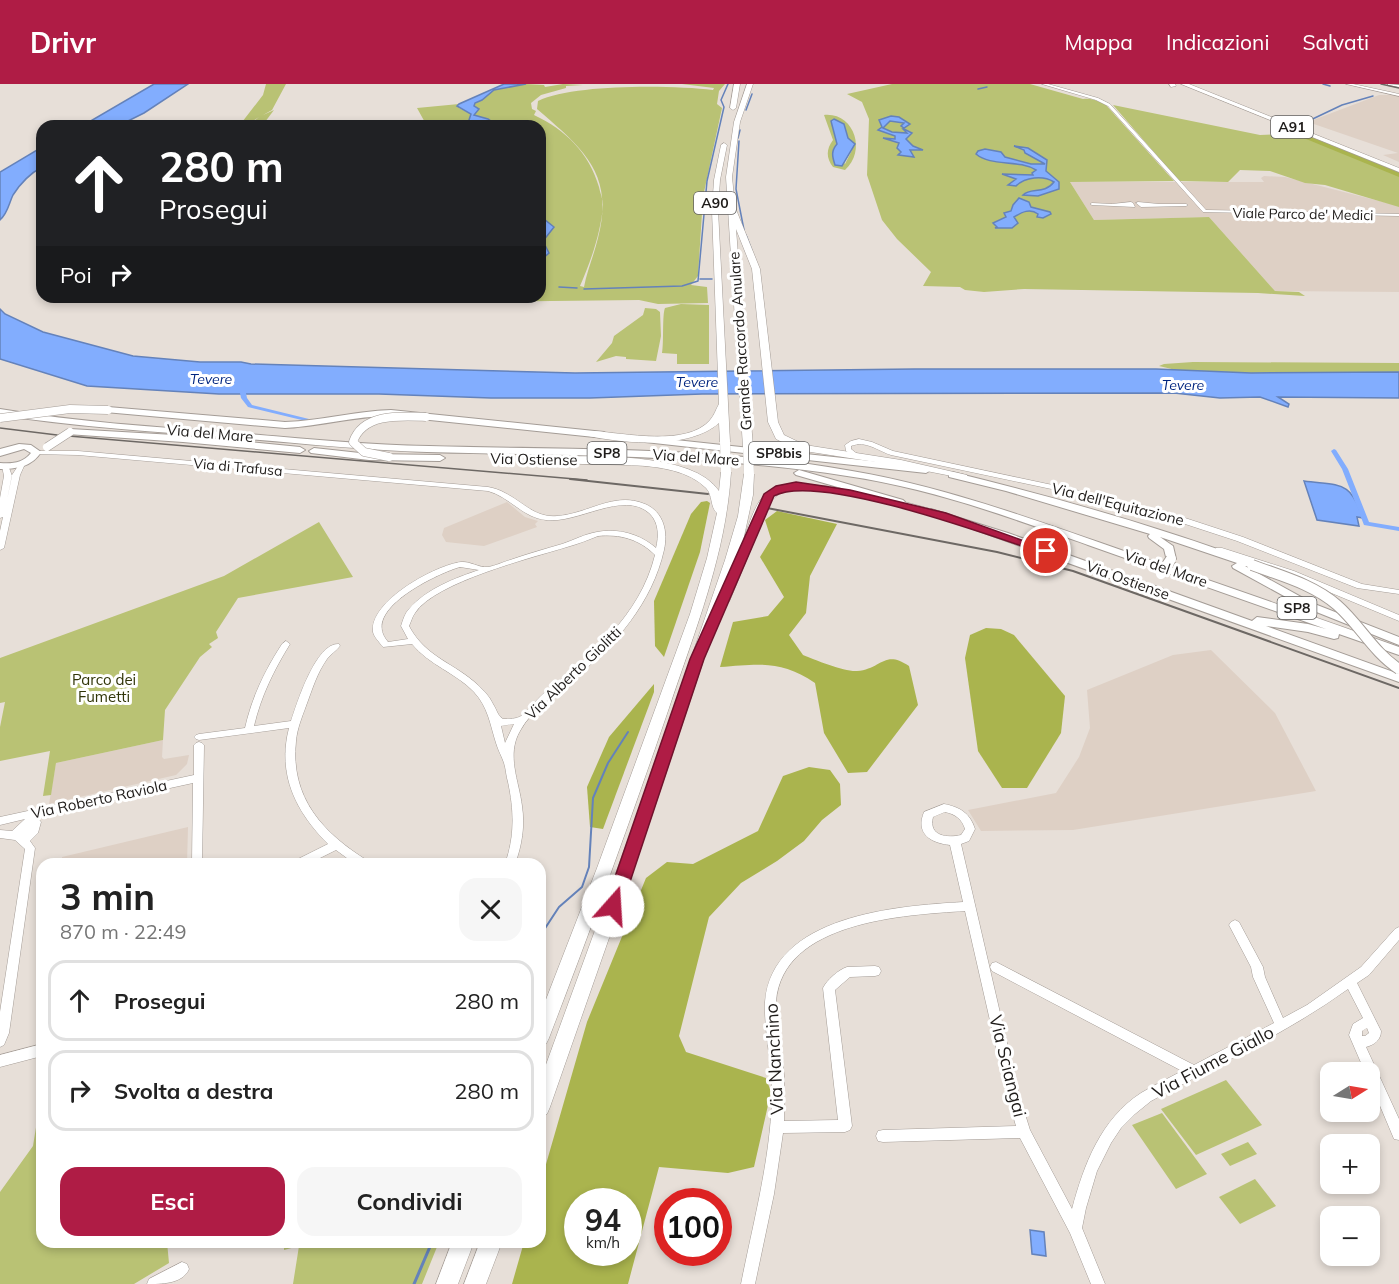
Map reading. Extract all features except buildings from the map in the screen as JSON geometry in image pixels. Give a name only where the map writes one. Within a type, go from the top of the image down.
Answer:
[{"type":"highway","name":"Grande Raccordo Anulare","points":[[546,1022],[622,822],[706,583],[718,537],[726,472],[716,195],[719,168],[737,84]]},
{"type":"highway","name":"Grande Raccordo Anulare","points":[[733,108],[743,84]]},
{"type":"highway","name":"Grande Raccordo Anulare","points":[[546,1090],[637,839],[741,521],[749,474],[730,204],[730,155],[744,95],[752,84]]},
{"type":"highway","name":"A91","points":[[1187,84],[1399,169]]},
{"type":"highway","points":[[1282,116],[1302,130]]},
{"type":"highway","points":[[1264,122],[1302,130]]},
{"type":"highway","points":[[730,204],[755,264],[773,427],[780,437],[796,446],[910,464],[963,477]]},
{"type":"highway","points":[[593,434],[673,438],[693,436],[709,429],[720,415],[723,400]]},
{"type":"highway","points":[[554,459],[656,466],[694,475],[708,484],[716,495],[718,537]]},
{"type":"highway","points":[[697,659],[744,556],[766,499],[773,491],[787,486],[811,486],[942,515]]},
{"type":"highway","points":[[447,1284],[461,1248]]},
{"type":"highway","points":[[476,1284],[489,1248]]},
{"type":"main road","points":[[1390,84],[1399,86]]},
{"type":"main road","name":"SP8bis","points":[[0,415],[86,409],[300,425],[369,413],[426,417]]},
{"type":"main road","points":[[0,415],[145,418],[212,424],[253,423]]},
{"type":"main road","name":"SP8bis","points":[[0,415],[183,439],[319,451]]},
{"type":"main road","name":"Via del Mare","points":[[0,415],[376,447],[682,454],[854,473],[928,488],[982,504],[1399,651]]},
{"type":"main road","points":[[389,457],[366,453],[357,447],[353,442],[356,433],[368,424],[385,418],[426,417]]},
{"type":"main road","name":"Via Ostiense","points":[[426,417],[859,461],[963,477],[1193,543],[1251,562],[1302,584],[1327,598],[1346,614],[1372,649],[1399,669]]},
{"type":"main road","name":"Via del Mare","points":[[72,421],[175,424],[390,444],[691,450],[859,468],[930,483],[992,502],[1399,643]]},
{"type":"main road","points":[[97,424],[319,451]]},
{"type":"main road","points":[[3,466],[22,464],[33,458],[36,452],[70,432],[183,439]]},
{"type":"main road","points":[[0,453],[22,447],[33,448],[36,452]]},
{"type":"main road","name":"Via Ostiense","points":[[319,451],[389,457],[690,461],[798,472],[942,515],[1399,678]]},
{"type":"main road","points":[[1113,575],[1144,580],[1161,574],[1171,559],[1171,553],[1165,544],[1138,528]]},
{"type":"main road","points":[[1164,535],[1219,556],[1314,608],[1399,643]]},
{"type":"main road","points":[[1209,609],[1247,619],[1318,631],[1399,657]]},
{"type":"street","points":[[1044,84],[1097,99],[1109,105],[1198,205]]},
{"type":"street","points":[[1348,84],[1399,95]]},
{"type":"street","points":[[1092,203],[1113,204]]},
{"type":"street","points":[[1156,204],[1198,205]]},
{"type":"street","points":[[1180,208],[1186,204]]},
{"type":"street","name":"Viale Parco de' Medici","points":[[1198,205],[1208,212],[1399,215]]},
{"type":"street","name":"Via dell'Equitazione","points":[[857,456],[848,450],[848,445],[864,441],[891,453],[1102,499],[1228,534],[1360,586],[1399,592]]},
{"type":"street","name":"Via di Trafusa","points":[[36,452],[63,452],[497,491],[532,514],[549,519],[569,517],[608,503],[635,504],[648,508],[656,515],[662,526],[663,537]]},
{"type":"street","points":[[0,548],[16,475],[22,464]]},
{"type":"street","points":[[0,516],[8,476],[3,466]]},
{"type":"street","points":[[512,858],[517,842],[516,797],[498,724],[487,700],[478,690],[439,663],[414,641],[405,624],[414,607],[440,589],[487,569],[597,534],[620,534],[640,539],[663,537]]},
{"type":"street","name":"Via Alberto Giolitti","points":[[508,760],[513,734],[523,720],[620,630],[646,592],[656,569],[663,537]]},
{"type":"street","points":[[640,539],[659,555]]},
{"type":"street","points":[[1251,562],[1305,578],[1351,600],[1399,618]]},
{"type":"street","points":[[414,641],[386,645],[382,642],[378,622],[390,604],[416,584],[454,567],[463,565],[487,569]]},
{"type":"street","points":[[249,729],[264,682],[286,644]]},
{"type":"street","points":[[336,646],[328,654],[312,680],[295,724],[290,758],[297,794],[313,822],[335,846],[354,858]]},
{"type":"street","points":[[498,724],[523,720]]},
{"type":"street","points":[[197,858],[199,741],[249,729],[295,724]]},
{"type":"street","points":[[498,724],[513,734]]},
{"type":"street","name":"Via Roberto Raviola","points":[[0,821],[33,816],[198,778]]},
{"type":"street","points":[[19,838],[34,830],[36,822],[33,816]]},
{"type":"street","points":[[0,834],[19,838],[30,848],[0,1041]]},
{"type":"street","name":"Via Sciangai","points":[[955,842],[1024,1132],[1075,1228],[1098,1282]]},
{"type":"street","points":[[310,858],[335,846]]},
{"type":"street","name":"Via Nanchino","points":[[748,1284],[777,1127],[778,1076],[771,1000],[776,977],[788,958],[813,938],[848,924],[896,913],[970,906]]},
{"type":"street","points":[[1235,925],[1257,967],[1281,1026]]},
{"type":"street","name":"Via Fiume Giallo","points":[[1075,1228],[1096,1155],[1117,1120],[1129,1108],[1281,1026],[1351,982],[1365,971],[1399,932]]},
{"type":"street","points":[[996,967],[1194,1071]]},
{"type":"street","points":[[777,1127],[845,1126],[829,988],[847,972],[875,970]]},
{"type":"street","points":[[1351,982],[1369,1021],[1355,1030],[1357,1042],[1399,1134]]},
{"type":"street","points":[[0,1061],[36,1052]]},
{"type":"street","points":[[883,1136],[1024,1132]]},
{"type":"street","points":[[154,1284],[182,1269]]},
{"type":"shaded area","points":[[1379,95],[1399,95],[1399,162],[1383,155],[1398,153],[1308,122]]},
{"type":"shaded area","points":[[1264,176],[1285,177],[1399,206],[1399,292],[1275,291],[1209,217],[1094,220],[1070,182],[1264,182],[1261,178]]},
{"type":"shaded area","points":[[507,502],[525,517],[538,521],[535,524],[537,527],[484,546],[446,542],[442,535],[444,528]]},
{"type":"shaded area","points":[[1211,650],[1275,713],[1316,791],[1073,830],[981,831],[968,810],[1056,793],[1079,757],[1090,728],[1087,690],[1173,655]]},
{"type":"shaded area","points":[[163,740],[162,757],[164,759],[189,755],[187,764],[176,775],[49,804],[56,763]]},
{"type":"shaded area","points":[[188,827],[187,858],[62,857]]},
{"type":"green space","points":[[266,84],[286,84],[272,110],[263,115],[274,110],[266,120],[255,120],[259,117],[254,120],[244,120],[263,95]]},
{"type":"green space","points":[[526,84],[544,85],[545,87],[563,84],[583,85],[566,86],[566,88],[541,95],[531,103],[532,109],[536,111],[534,115],[544,120],[489,120],[474,115],[478,110],[473,104],[494,90]]},
{"type":"green space","points":[[682,84],[725,84],[719,91],[717,104],[722,108],[703,197],[698,276],[691,285],[707,287],[708,303],[658,304],[639,300],[546,301],[546,121],[566,135],[582,153],[595,175],[602,198],[598,179],[591,164],[581,150],[568,136],[537,109],[538,101],[574,91],[623,87],[713,90],[714,88]],"holes":[[[602,213],[598,238],[584,287],[580,286],[595,246]]]},
{"type":"green space","points":[[892,84],[1030,84],[1083,99],[1095,100],[1106,105],[1174,181],[1070,182],[1094,220],[1209,217],[1275,291],[1299,292],[1305,296],[1258,293],[1024,289],[984,292],[965,290],[960,287],[923,286],[931,272],[897,239],[882,220],[867,175],[869,119],[862,102],[847,94]]},
{"type":"green space","points":[[459,104],[459,108],[471,114],[472,120],[424,120],[417,108]]},
{"type":"green space","points":[[1113,105],[1260,135],[1282,134],[1294,130],[1399,171],[1399,207],[1325,185],[1305,183],[1270,171],[1240,170],[1228,182],[1179,181]]},
{"type":"green space","points":[[824,115],[843,120],[854,134],[855,153],[852,162],[845,170],[833,167],[829,160],[828,150],[833,140]],"holes":[[[831,121],[848,138],[852,150],[845,164],[833,149],[837,144]]]},
{"type":"green space","points":[[1294,130],[1399,171],[1399,177],[1289,132]]},
{"type":"green space","points":[[681,304],[709,305],[709,364],[677,364],[677,354],[662,353],[665,308]]},
{"type":"green space","points":[[645,308],[656,309],[660,312],[661,336],[656,361],[616,356],[596,362],[612,343],[614,336],[643,315]]},
{"type":"green space","points":[[1193,362],[1399,363],[1399,372],[1251,373],[1176,370],[1159,366]]},
{"type":"green space","points":[[701,502],[710,503],[700,552],[664,657],[655,646],[654,601],[691,514]]},
{"type":"green space","points":[[777,511],[837,524],[810,576],[806,613],[789,635],[803,655],[852,671],[865,670],[894,659],[909,666],[918,705],[867,772],[848,773],[824,733],[815,683],[791,670],[770,665],[720,667],[733,622],[768,616],[784,597],[760,557],[771,539],[765,520]]},
{"type":"green space","name":"Parco dei Fumetti","points":[[319,522],[353,577],[238,598],[216,632],[218,638],[209,644],[212,647],[200,657],[165,710],[163,740],[56,763],[51,795],[43,796],[50,751],[0,761],[0,727],[5,702],[0,703],[0,658],[224,576]]},
{"type":"green space","points":[[986,628],[1001,629],[1014,635],[1065,696],[1061,733],[1027,788],[1002,788],[978,751],[965,658],[970,635]]},
{"type":"green space","points":[[654,684],[654,692],[603,829],[590,827],[587,787],[609,737]]},
{"type":"green space","points":[[809,767],[830,770],[840,784],[841,805],[822,820],[804,841],[741,883],[709,917],[679,1036],[686,1052],[766,1078],[771,1092],[754,1167],[728,1173],[659,1167],[642,1231],[642,1188],[564,1188],[564,1266],[633,1266],[628,1284],[512,1284],[522,1248],[546,1248],[546,1164],[587,1022],[646,878],[667,862],[693,864],[758,831],[783,776]]},
{"type":"green space","points":[[1226,1080],[1262,1125],[1196,1155],[1161,1109]]},
{"type":"green space","points":[[1162,1113],[1207,1174],[1176,1189],[1132,1125]]},
{"type":"green space","points":[[36,1127],[36,1248],[168,1248],[169,1263],[134,1284],[0,1284],[0,1192],[33,1146]]},
{"type":"green space","points":[[1248,1142],[1257,1154],[1230,1166],[1221,1154]]},
{"type":"green space","points":[[1255,1179],[1276,1206],[1240,1224],[1219,1197]]},
{"type":"green space","points":[[299,1248],[437,1248],[422,1284],[293,1284]]},
{"type":"water","points":[[154,84],[188,84],[130,120],[92,120]]},
{"type":"water","points":[[504,84],[526,84],[494,90],[475,103],[474,106],[479,109],[474,115],[489,120],[469,120],[471,114],[457,106]]},
{"type":"water","points":[[891,116],[899,117],[910,124],[904,128],[901,126],[904,123],[890,121],[883,128],[892,132],[907,133],[904,129],[912,133],[906,139],[913,146],[923,150],[910,150],[914,157],[898,155],[901,152],[897,148],[899,143],[883,138],[895,139],[895,136],[878,130],[882,127],[879,120]]},
{"type":"water","points":[[834,119],[844,124],[848,138],[855,144],[842,166],[835,165],[833,156],[837,144],[831,121]]},
{"type":"water","points":[[1014,146],[1028,148],[1047,160],[1046,171],[1059,182],[1059,189],[1038,196],[1023,195],[1030,191],[1042,190],[1054,182],[1045,178],[1034,178],[1016,186],[1008,185],[1016,179],[1002,174],[1033,175],[1032,173],[1036,170],[989,160],[976,154],[985,149],[1001,152],[1005,157],[1031,164],[1045,164]]},
{"type":"water","points":[[36,151],[36,172],[13,195],[0,220],[0,172]]},
{"type":"water","points":[[1019,198],[1029,202],[1031,207],[1051,214],[1043,218],[1037,217],[1038,214],[1035,212],[1026,211],[1014,217],[1018,223],[1012,228],[995,228],[997,227],[993,223],[1006,217],[1004,213],[1011,211]]},
{"type":"water","points":[[546,221],[554,227],[546,237]]},
{"type":"water","name":"Tevere","points":[[0,309],[5,314],[43,332],[133,356],[200,362],[575,373],[915,369],[1156,369],[1251,373],[1399,372],[1399,398],[1278,397],[1289,404],[1288,407],[1260,397],[1220,398],[1174,393],[702,394],[590,398],[491,398],[379,394],[219,394],[87,386],[0,359]]},
{"type":"water","points":[[1304,481],[1336,485],[1348,491],[1354,497],[1363,518],[1357,517],[1359,526],[1317,520]]},
{"type":"water","points":[[1030,1230],[1044,1232],[1046,1256],[1032,1254]]},
{"type":"waterway","points":[[584,289],[682,286],[698,281],[707,181],[724,107],[721,100],[728,84]]},
{"type":"waterway","points":[[1323,84],[1330,86]]},
{"type":"waterway","points":[[978,89],[987,87]]},
{"type":"waterway","points":[[746,110],[752,94]]},
{"type":"waterway","points":[[1300,125],[1342,105],[1373,96]]},
{"type":"waterway","points":[[738,138],[740,130]]},
{"type":"waterway","points":[[739,141],[736,189],[744,230]]},
{"type":"waterway","points":[[746,235],[752,251]]},
{"type":"waterway","points":[[700,279],[712,279]]},
{"type":"waterway","points":[[559,287],[577,288]]},
{"type":"waterway","points":[[241,383],[244,398],[250,406],[306,419]]},
{"type":"waterway","points":[[1334,451],[1345,469],[1366,524],[1399,529]]},
{"type":"waterway","points":[[546,927],[559,907],[582,887],[589,867],[593,798],[608,763],[628,732]]},
{"type":"waterway","points":[[414,1284],[429,1248]]},
{"type":"railway","points":[[1381,84],[1399,88]]},
{"type":"railway","points":[[0,428],[57,435],[587,480]]},
{"type":"railway","points":[[570,479],[708,494]]},
{"type":"railway","points":[[767,508],[997,552],[1073,571],[1399,688]]},
{"type":"route","points":[[613,906],[697,659],[744,556],[767,496],[773,491],[787,486],[811,486],[850,494],[942,515],[1046,551]]}]
